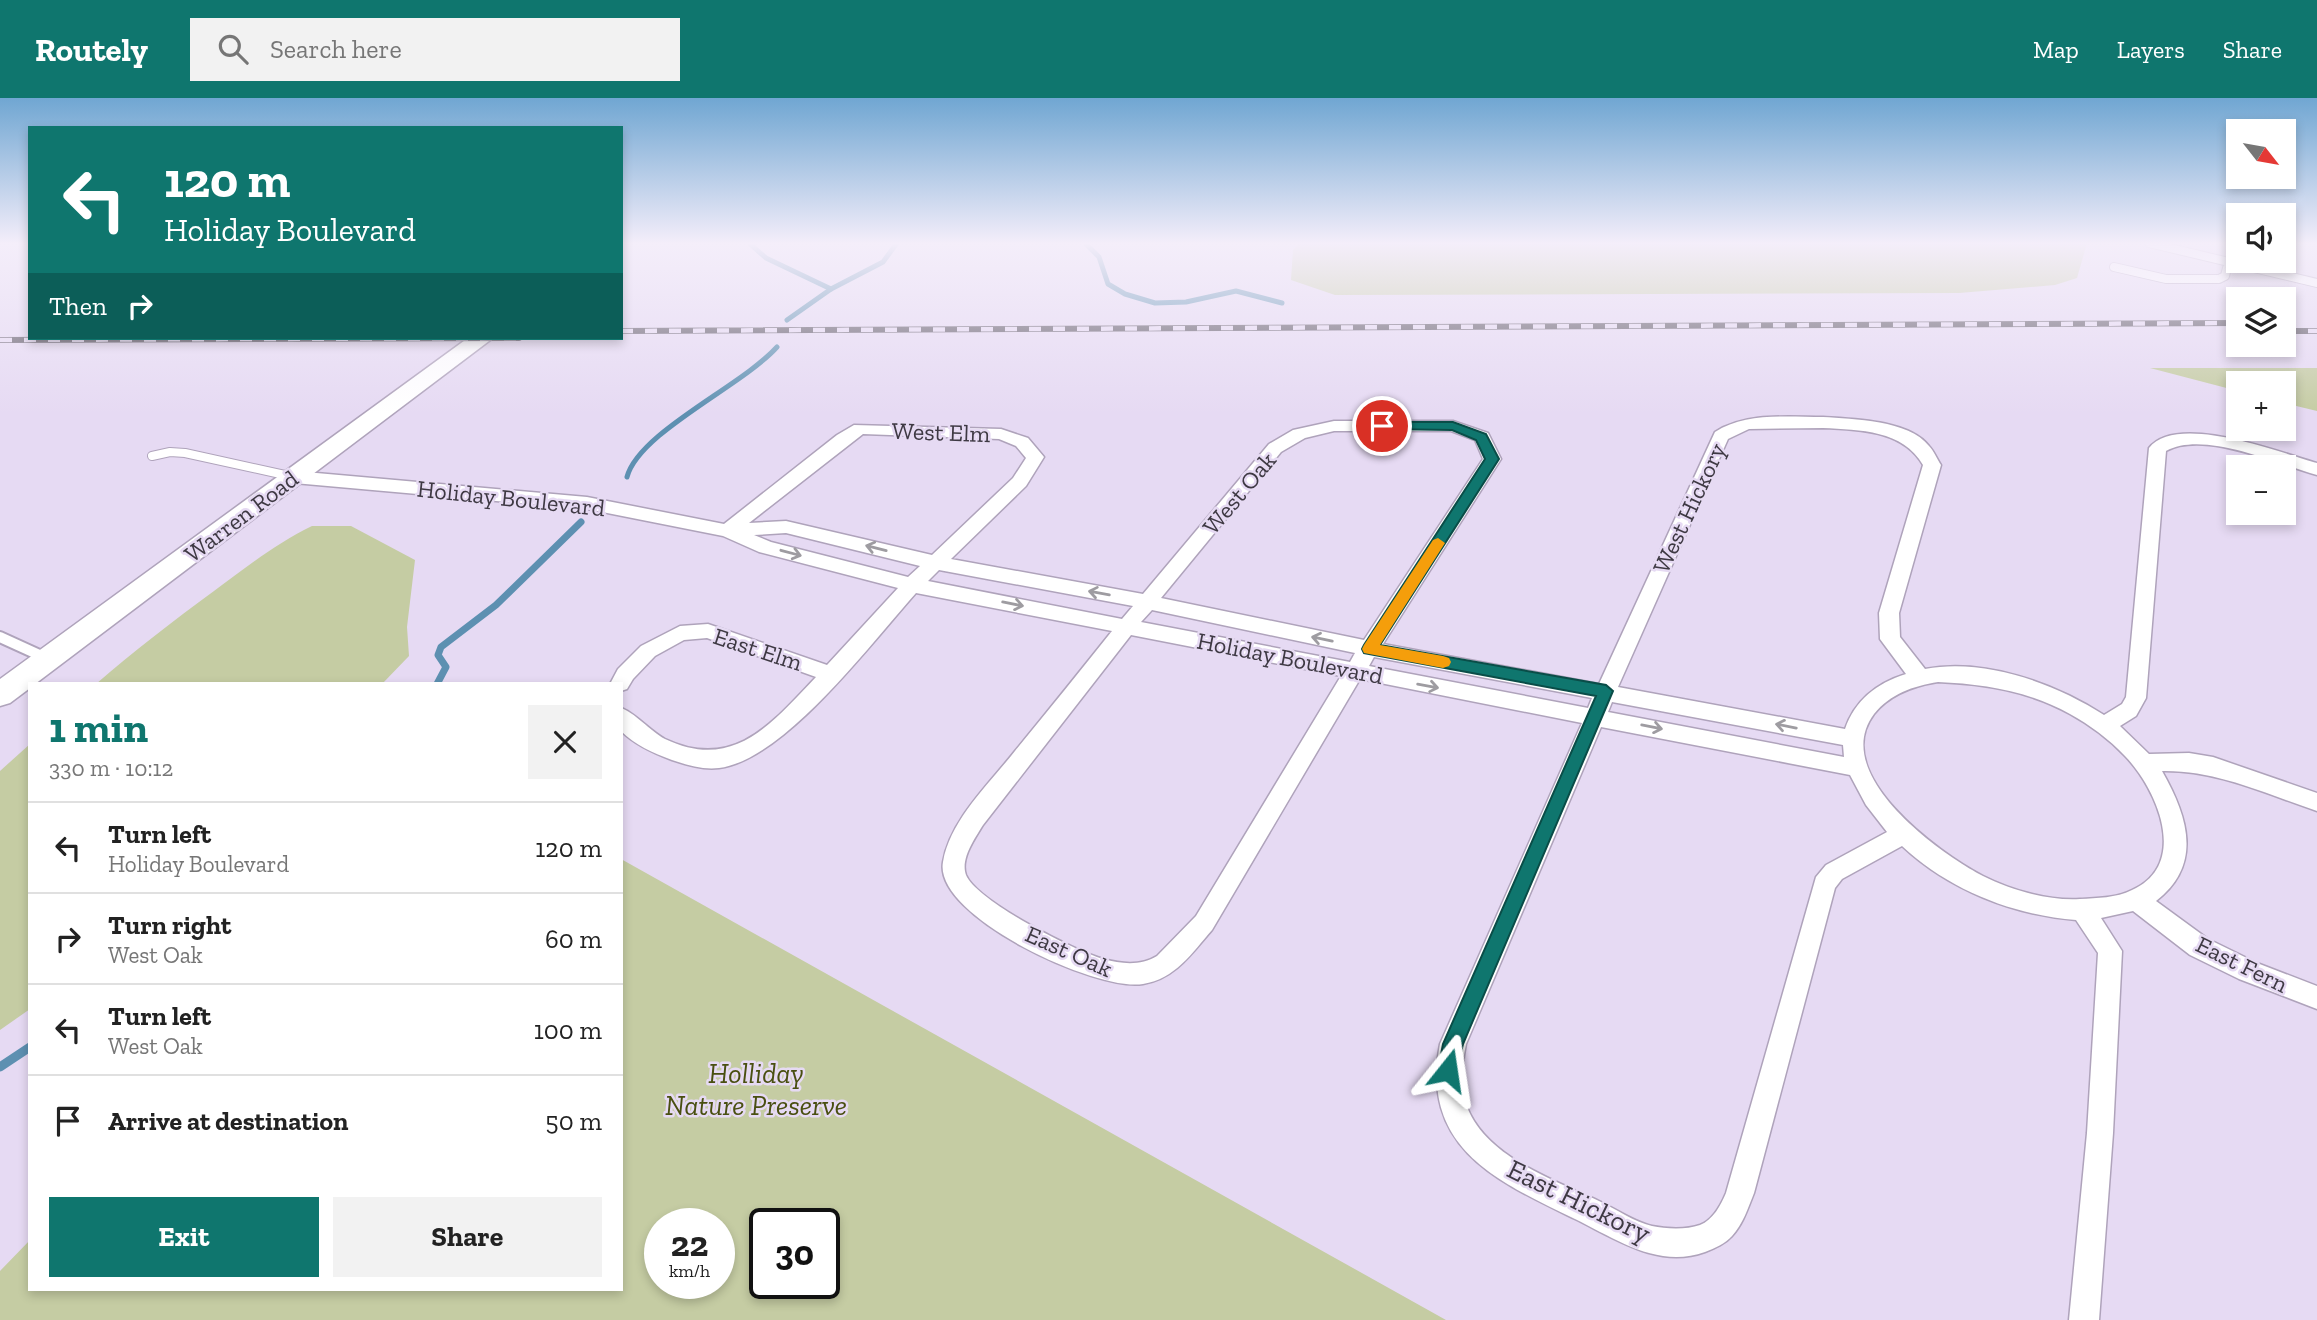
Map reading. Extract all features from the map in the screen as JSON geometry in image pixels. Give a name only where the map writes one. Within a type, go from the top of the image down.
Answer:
[{"type":"main road","name":"Warren Road","points":[[0,695],[479,340]]},
{"type":"street","name":"West Hickory","points":[[1606,691],[1716,444],[1721,436],[1733,428],[1749,424],[1876,425],[1909,437],[1929,454],[1932,465],[1889,612],[1890,639],[1920,677]]},
{"type":"street","name":"West Oak","points":[[1148,602],[1275,448],[1299,435],[1334,426],[1453,426],[1482,437],[1492,459],[1370,649]]},
{"type":"street","name":"West Elm","points":[[727,531],[843,439],[860,429],[1001,434],[1022,442],[1035,457],[1020,482],[936,563]]},
{"type":"street","points":[[2104,725],[2129,710],[2136,698],[2158,449],[2169,441],[2195,438],[2317,469]]},
{"type":"street","name":"Holiday Boulevard","points":[[294,477],[587,503],[727,531],[766,547],[912,585],[1857,768]]},
{"type":"street","name":"Holiday Boulevard","points":[[727,531],[786,527],[936,563],[1148,602],[1370,649],[1853,739]]},
{"type":"street","name":"East Elm","points":[[623,718],[634,732],[680,755],[708,762],[738,756],[768,738],[936,563]]},
{"type":"street","name":"East Oak","points":[[1148,602],[975,818],[957,850],[954,876],[966,895],[1038,942],[1099,969],[1123,975],[1151,972],[1172,959],[1204,923],[1370,649]]},
{"type":"street","name":"East Elm","points":[[621,682],[625,674],[648,651],[680,634],[708,631],[831,674]]},
{"type":"street","points":[[1957,674],[2002,680],[2057,699],[2104,725],[2126,742],[2145,763],[2167,801],[2177,838],[2173,860],[2166,874],[2138,901],[2084,912],[2037,905],[1986,888],[1939,863],[1903,834],[1872,796],[1857,768],[1853,739],[1857,724],[1868,706],[1892,687],[1920,677],[1957,674]]},
{"type":"street","name":"East Hickory","points":[[1606,691],[1453,1044],[1448,1070],[1450,1094],[1457,1117],[1478,1146],[1512,1173],[1648,1239],[1692,1240],[1713,1234],[1730,1217],[1740,1193],[1824,884],[1834,872],[1903,834]]},
{"type":"street","points":[[2145,763],[2189,762],[2213,766],[2317,802]]},
{"type":"street","name":"East Fern","points":[[2138,901],[2199,947],[2248,971],[2317,998]]},
{"type":"street","points":[[2084,912],[2110,951],[2100,1133],[2084,1320]]},
{"type":"lane","points":[[152,456],[170,452],[185,453],[294,477]]},
{"type":"lane","points":[[0,637],[48,659]]},
{"type":"green space","points":[[2150,368],[2317,368],[2317,411],[2296,406],[2296,371],[2226,371],[2226,388]]},
{"type":"green space","points":[[312,526],[351,526],[415,560],[407,627],[409,656],[384,682],[98,682],[154,636],[237,574]]},
{"type":"green space","points":[[28,746],[28,1010],[0,1030],[0,771]]},
{"type":"green space","name":"Holliday Nature Preserve","points":[[623,860],[1446,1320],[0,1320],[0,1271],[28,1242],[28,1291],[623,1291]]},
{"type":"waterway","points":[[787,320],[815,300]]},
{"type":"waterway","points":[[1145,300],[1155,303],[1195,300]]},
{"type":"waterway","points":[[1271,300],[1282,303]]},
{"type":"waterway","points":[[627,477],[635,460],[651,443],[761,362],[777,347]]},
{"type":"waterway","points":[[438,682],[446,667],[438,655],[441,647],[496,605],[581,522]]},
{"type":"waterway","points":[[0,1067],[28,1048]]},
{"type":"railway","points":[[623,331],[2226,323]]},
{"type":"railway","points":[[2296,331],[2317,331]]},
{"type":"railway","points":[[0,340],[28,340]]},
{"type":"slow traffic","points":[[1438,543],[1370,649],[1443,662]]},
{"type":"route","points":[[1382,426],[1453,426],[1482,437],[1492,459],[1370,649],[1606,691],[1453,1044],[1448,1070]]}]
